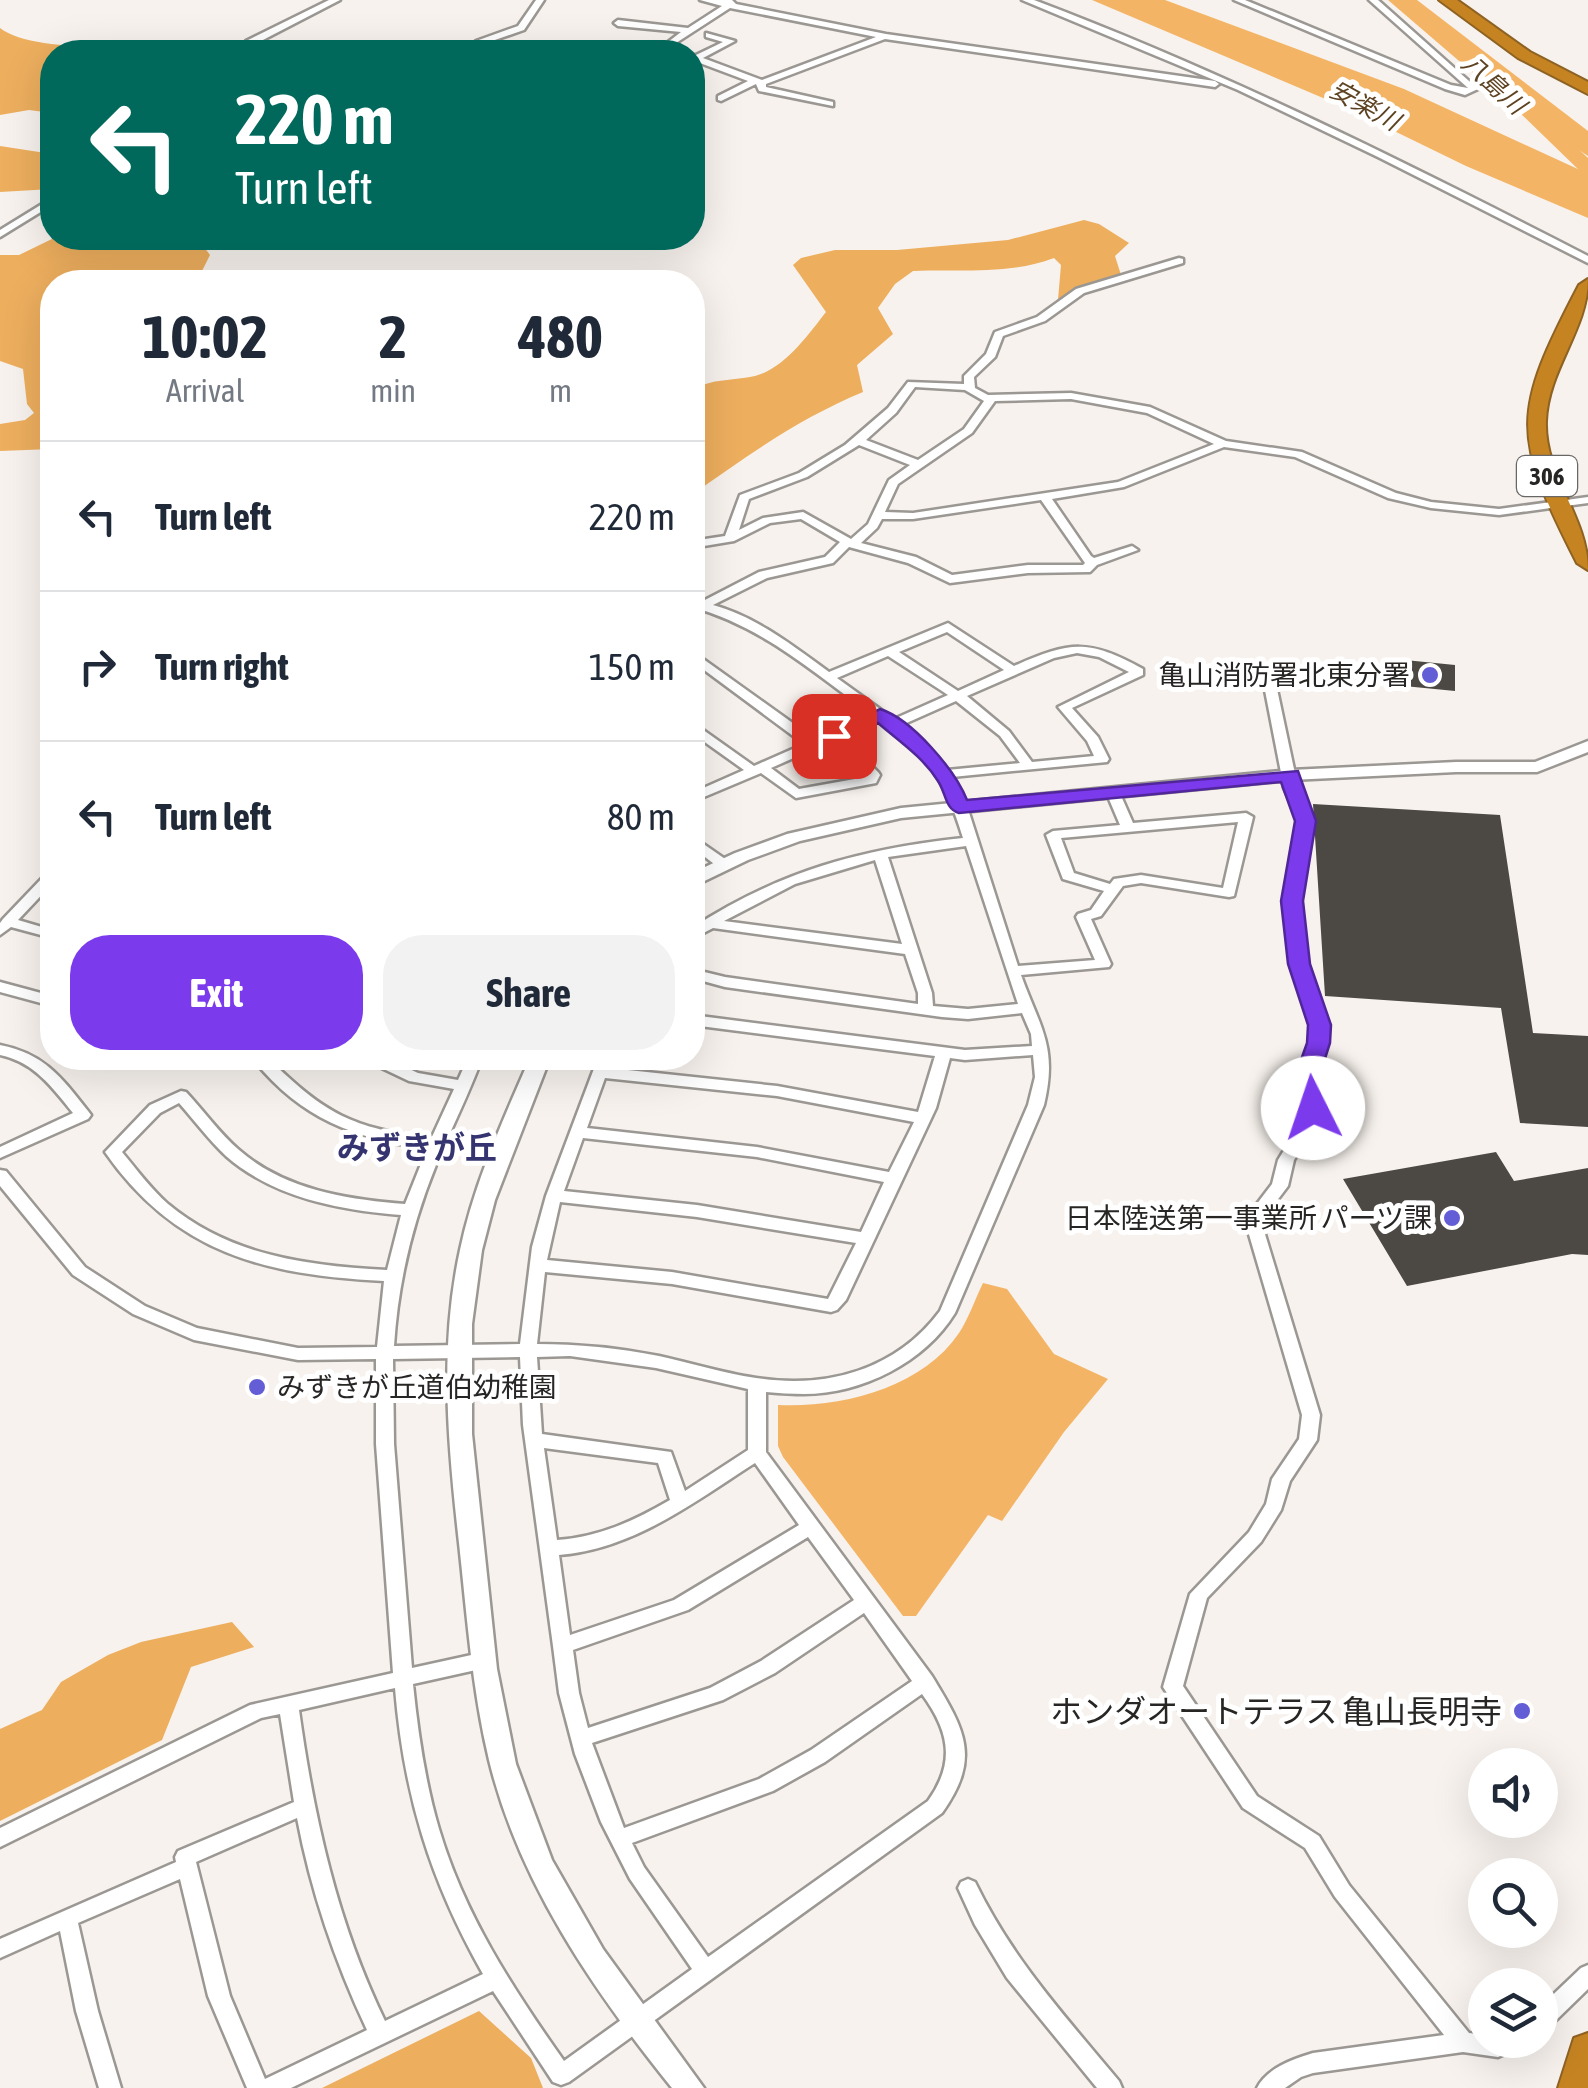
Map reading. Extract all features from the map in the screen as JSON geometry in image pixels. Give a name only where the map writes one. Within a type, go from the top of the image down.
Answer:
[{"type":"highway","points":[[1447,0],[1524,55],[1588,89]]},
{"type":"highway","name":"306","points":[[1588,285],[1543,372],[1534,413],[1535,444],[1556,504],[1588,562]]},
{"type":"highway","points":[[1578,2088],[1588,2051]]},
{"type":"street","points":[[252,40],[336,0]]},
{"type":"street","points":[[494,40],[521,28],[540,0]]},
{"type":"street","points":[[704,0],[886,36],[1223,82]]},
{"type":"street","points":[[675,40],[736,0]]},
{"type":"street","points":[[1026,0],[1223,82],[1497,212],[1588,260]]},
{"type":"street","points":[[1238,0],[1461,92],[1474,89],[1373,0]]},
{"type":"street","points":[[618,23],[686,30]]},
{"type":"street","points":[[705,53],[731,41],[709,35]]},
{"type":"street","points":[[721,98],[886,36]]},
{"type":"street","points":[[705,61],[758,82],[762,88],[830,104]]},
{"type":"street","points":[[0,234],[40,209]]},
{"type":"street","points":[[968,387],[969,376],[991,355],[999,334],[1041,318],[1076,292],[1179,261]]},
{"type":"street","points":[[730,539],[744,498],[803,475],[855,440],[898,405],[912,384],[968,387],[979,396],[992,398],[1071,396],[1139,407],[1223,444],[1298,454],[1392,496],[1431,505],[1499,512],[1588,500]]},
{"type":"street","points":[[705,601],[763,574],[829,560],[873,526],[894,482],[968,431],[992,398]]},
{"type":"street","points":[[855,440],[918,464]]},
{"type":"street","points":[[879,516],[935,512],[1120,485],[1223,444]]},
{"type":"street","points":[[1045,497],[1092,562]]},
{"type":"street","points":[[935,512],[941,527]]},
{"type":"street","points":[[705,543],[730,539],[767,520],[803,515],[849,543],[912,560],[950,579],[1028,569],[1086,570],[1092,562],[1132,550]]},
{"type":"street","points":[[0,1174],[79,1271],[160,1321],[230,1343],[298,1354],[528,1349],[621,1356],[756,1385],[807,1388],[841,1384],[885,1368],[931,1335],[946,1313],[1036,1105],[1043,1077],[1028,1008],[944,774],[894,724],[754,625],[705,607]]},
{"type":"street","points":[[826,678],[948,627],[1014,670]]},
{"type":"street","points":[[894,724],[1056,652],[1081,648],[1107,654],[1138,672],[1064,707],[1093,740],[1102,759],[944,774]]},
{"type":"street","points":[[890,652],[1005,734],[1029,767]]},
{"type":"street","points":[[705,664],[814,744]]},
{"type":"street","points":[[1268,674],[1291,788],[1306,821],[1292,901],[1299,964],[1319,1025],[1308,1074],[1314,1102],[1302,1136],[1286,1160],[1280,1186],[1261,1209],[1256,1231],[1310,1414],[1309,1436],[1278,1485],[1275,1505],[1255,1537],[1199,1594],[1172,1686],[1250,1802],[1312,1842],[1342,1891],[1462,2042]]},
{"type":"street","points":[[705,792],[880,715]]},
{"type":"street","points":[[705,735],[796,794],[871,780],[873,774],[834,736]]},
{"type":"street","points":[[705,874],[838,824],[959,807],[1291,775],[1456,767],[1537,768],[1588,746]]},
{"type":"street","points":[[1114,792],[1128,827]]},
{"type":"street","points":[[1014,972],[1104,964],[1084,917],[1096,913],[1119,882],[1140,879],[1228,893],[1246,817],[1052,835],[1068,876],[1113,889]]},
{"type":"street","points":[[705,926],[774,886],[845,861],[971,841]]},
{"type":"street","points":[[705,850],[723,864]]},
{"type":"street","points":[[880,853],[925,994],[926,1010]]},
{"type":"street","points":[[4,926],[40,888]]},
{"type":"street","points":[[710,922],[912,950]]},
{"type":"street","points":[[4,926],[40,932]]},
{"type":"street","points":[[705,977],[926,1010],[968,1014],[1028,1008]]},
{"type":"street","points":[[0,987],[40,997]]},
{"type":"street","points":[[705,1022],[944,1052],[991,1055],[1040,1050]]},
{"type":"street","points":[[0,1050],[27,1056],[40,1064]]},
{"type":"street","points":[[538,1264],[672,1278],[831,1306],[838,1300],[923,1118],[944,1052]]},
{"type":"street","points":[[0,1153],[86,1119],[46,1070]]},
{"type":"street","points":[[272,1070],[310,1108],[335,1122],[388,1139],[436,1145]]},
{"type":"street","points":[[399,1070],[414,1077],[463,1086]]},
{"type":"street","points":[[470,1070],[411,1210],[393,1276],[384,1435],[404,1680],[414,1763],[429,1825],[466,1923],[495,1980],[561,2074],[935,1807],[956,1770],[957,1740],[952,1724],[758,1453],[756,1385]]},
{"type":"street","points":[[535,1070],[479,1218],[461,1304],[457,1352],[461,1450],[484,1660],[500,1754],[530,1847],[582,1947],[636,2023],[690,2088]]},
{"type":"street","points":[[600,1070],[554,1196],[538,1264],[528,1349],[549,1565],[581,1738],[619,1838],[659,1908],[706,1971]]},
{"type":"street","points":[[636,1070],[923,1118]]},
{"type":"street","points":[[393,1276],[306,1269],[237,1250],[164,1210],[114,1152],[156,1109],[182,1096],[231,1152],[285,1184],[339,1201],[411,1210]]},
{"type":"street","points":[[578,1132],[757,1152],[894,1178]]},
{"type":"street","points":[[554,1196],[681,1209],[866,1238]]},
{"type":"street","points":[[535,1440],[665,1457],[680,1500]]},
{"type":"street","points":[[550,1548],[575,1549],[612,1536],[758,1453]]},
{"type":"street","points":[[562,1646],[681,1605],[810,1526]]},
{"type":"street","points":[[581,1738],[716,1694],[768,1667],[866,1602]]},
{"type":"street","points":[[0,1838],[233,1722],[288,1703],[484,1660]]},
{"type":"street","points":[[619,1838],[766,1785],[818,1756],[925,1682]]},
{"type":"street","points":[[288,1703],[302,1807],[325,1905],[354,1983],[381,2035]]},
{"type":"street","points":[[258,2088],[219,1996],[186,1856],[302,1807]]},
{"type":"street","points":[[0,1949],[188,1867]]},
{"type":"street","points":[[968,1888],[988,1934],[1031,1998],[1111,2088]]},
{"type":"street","points":[[67,1918],[86,2011],[110,2088]]},
{"type":"street","points":[[1558,2004],[1588,1975]]},
{"type":"street","points":[[268,2088],[495,1980]]},
{"type":"street","points":[[1268,2088],[1295,2068],[1313,2062],[1468,2043]]},
{"type":"shaded area","points":[[0,28],[40,42],[40,111],[0,115]]},
{"type":"shaded area","points":[[0,146],[40,152],[40,190],[0,192]]},
{"type":"shaded area","points":[[1084,220],[1099,224],[1129,243],[1115,256],[1121,275],[1073,290],[1058,300],[1061,265],[1054,258],[1002,269],[913,271],[895,284],[878,308],[893,334],[857,365],[863,392],[796,425],[705,486],[705,384],[766,372],[795,350],[826,312],[793,265],[801,258],[835,250],[897,250],[1008,240]]},
{"type":"shaded area","points":[[40,245],[40,250],[206,250],[210,255],[202,270],[40,270],[40,449],[0,451],[0,424],[25,420],[34,413],[27,404],[23,369],[0,361],[0,255],[19,255]]},
{"type":"shaded area","points":[[232,1622],[254,1647],[191,1667],[162,1740],[0,1821],[0,1729],[42,1710],[61,1682],[108,1655],[141,1642]]},
{"type":"shaded area","points":[[479,2011],[531,2058],[543,2088],[322,2088]]},
{"type":"water","name":"安楽川","points":[[1092,0],[1165,0],[1404,89],[1580,170],[1588,169],[1588,218],[1466,166],[1349,109]]},
{"type":"water","points":[[1388,0],[1417,0],[1588,131],[1588,156],[1508,103]]},
{"type":"water","points":[[983,1283],[1007,1289],[1054,1354],[1108,1379],[1064,1432],[1002,1521],[988,1515],[916,1616],[903,1616],[783,1457],[778,1446],[778,1405],[853,1398],[902,1381],[924,1368],[959,1333]]},
{"type":"building","name":"亀山消防署北東分署","points":[[1405,660],[1455,665],[1455,691],[1404,686]]},
{"type":"building","points":[[1313,804],[1500,815],[1533,1033],[1588,1036],[1588,1127],[1520,1123],[1501,1008],[1325,996]]},
{"type":"building","name":"日本陸送第一事業所 パーツ課","points":[[1496,1152],[1514,1181],[1588,1168],[1588,1255],[1572,1254],[1407,1286],[1343,1179]]},
{"type":"waterway","name":"八島川","points":[[1524,107],[1588,168]]},
{"type":"place","name":"亀山消防署北東分署","points":[[1430,675]]},
{"type":"place","name":"日本陸送第一事業所 パーツ課","points":[[1452,1218]]},
{"type":"place","name":"みずきが丘道伯幼稚園","points":[[257,1387]]},
{"type":"place","name":"ホンダオートテラス 亀山長明寺","points":[[1522,1711]]},
{"type":"district","name":"みずきが丘","points":[[417,1147]]},
{"type":"route","points":[[834,736],[880,715],[932,758],[950,784],[959,807],[1291,775],[1291,788],[1306,821],[1292,901],[1299,964],[1319,1025],[1308,1074],[1313,1108]]}]
